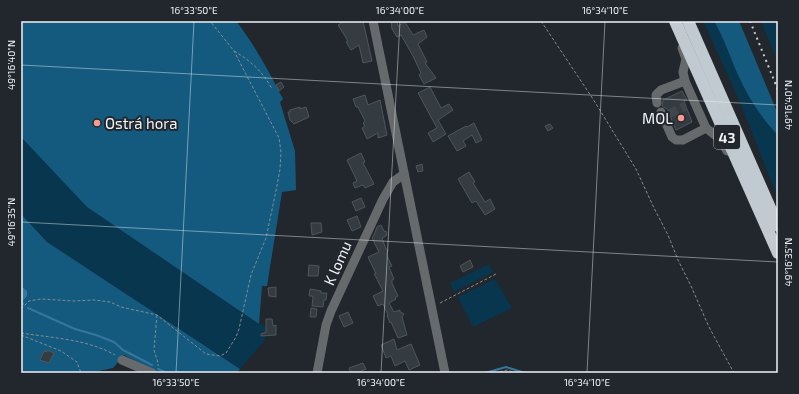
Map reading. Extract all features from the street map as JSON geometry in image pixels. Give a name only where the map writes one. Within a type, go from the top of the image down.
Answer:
[{"type":"highway","name":"43","points":[[675,21],[778,253]]},
{"type":"highway","name":"43","points":[[688,21],[778,226]]},
{"type":"street","points":[[373,21],[445,373]]},
{"type":"street","points":[[671,21],[685,56],[683,72],[690,105],[706,128],[718,136],[724,143],[734,166],[755,201]]},
{"type":"street","points":[[657,103],[656,95],[659,92],[684,81]]},
{"type":"street","points":[[664,114],[672,137],[676,140],[683,140],[706,128]]},
{"type":"street","name":"K lomu","points":[[317,373],[326,325],[331,311],[383,199],[393,182],[404,174]]},
{"type":"street","points":[[122,360],[154,370]]},
{"type":"path","points":[[21,309],[29,301],[41,299],[74,301],[94,300],[110,302],[121,307],[157,315],[206,354],[220,356],[226,353],[236,338],[251,275],[266,238],[278,186],[281,152],[279,138],[234,50],[210,21]]},
{"type":"path","points":[[541,21],[593,99],[636,169],[668,235],[709,328],[734,373]]},
{"type":"path","points":[[234,50],[261,71],[272,89]]},
{"type":"path","points":[[432,306],[496,274]]},
{"type":"path","points":[[154,370],[158,363],[154,350],[157,315]]},
{"type":"path","points":[[21,334],[78,342],[104,349],[122,360]]},
{"type":"path","points":[[21,334],[61,350],[77,362],[81,373]]},
{"type":"path","points":[[495,373],[507,370],[516,373]]},
{"type":"shaded area","points":[[21,21],[236,21],[256,49],[283,99],[280,102],[295,151],[296,190],[282,192],[267,286],[262,286],[259,324],[87,207],[21,137]]},
{"type":"shaded area","points":[[703,21],[714,21],[746,91],[755,107],[778,135],[778,198],[739,100]]},
{"type":"shaded area","points":[[714,21],[739,21],[778,114],[778,135],[755,107],[746,91]]},
{"type":"shaded area","points":[[761,21],[778,21],[778,63]]},
{"type":"shaded area","points":[[21,137],[87,207],[259,324],[265,325],[265,340],[240,369],[47,242],[21,214]]},
{"type":"shaded area","points":[[21,214],[47,242],[240,369],[237,373],[158,373],[124,355],[113,368],[89,373],[21,373]]},
{"type":"shaded area","points":[[489,264],[493,272],[454,292],[450,283]]},
{"type":"shaded area","points":[[495,279],[512,308],[473,327],[458,297]]},
{"type":"shaded area","points":[[21,286],[27,291],[27,296],[21,303]]},
{"type":"building","points":[[344,21],[363,21],[372,61],[363,63],[359,45],[351,50],[346,42],[348,41],[338,25]]},
{"type":"building","points":[[391,21],[397,21],[398,26],[405,22],[413,35],[424,30],[427,37],[418,44],[427,62],[425,63],[436,78],[424,84],[419,75],[421,73],[413,56],[401,35],[397,37],[392,29]]},
{"type":"building","points":[[281,82],[284,87],[279,91],[276,85]]},
{"type":"building","points":[[430,87],[441,108],[449,104],[453,110],[438,120],[446,134],[433,142],[428,133],[437,128],[418,93]]},
{"type":"building","points":[[682,91],[687,100],[684,101],[692,122],[676,130],[667,109],[662,106],[663,100]]},
{"type":"building","points":[[365,95],[368,105],[380,100],[387,135],[378,138],[378,133],[367,139],[362,128],[365,126],[363,123],[365,121],[353,99]]},
{"type":"building","points":[[300,107],[300,109],[306,107],[309,117],[294,124],[290,120],[288,112]]},
{"type":"building","points":[[474,123],[482,140],[476,143],[472,135],[463,141],[466,146],[457,151],[448,136]]},
{"type":"building","points":[[550,124],[553,128],[548,131],[545,126]]},
{"type":"building","points":[[361,153],[365,162],[363,163],[374,184],[365,188],[363,185],[355,188],[353,183],[357,181],[347,160]]},
{"type":"building","points":[[422,164],[423,171],[418,172],[416,166]]},
{"type":"building","points":[[469,172],[475,182],[473,183],[485,202],[490,199],[495,209],[485,215],[476,201],[472,203],[458,179]]},
{"type":"building","points":[[361,198],[365,207],[356,211],[352,202]]},
{"type":"building","points":[[357,216],[361,227],[352,231],[347,220]]},
{"type":"building","points":[[311,223],[321,223],[322,232],[312,235]]},
{"type":"building","points":[[381,225],[384,231],[387,232],[386,236],[382,238],[386,249],[388,250],[386,254],[392,266],[389,267],[394,279],[392,280],[392,283],[398,296],[389,303],[394,312],[400,310],[400,312],[404,314],[402,317],[407,335],[398,338],[391,322],[390,323],[383,304],[378,306],[373,296],[383,291],[374,274],[376,274],[368,257],[379,252],[372,238],[377,227]]},
{"type":"building","points":[[470,260],[473,267],[463,272],[460,266]]},
{"type":"building","points":[[309,265],[319,266],[318,276],[308,276]]},
{"type":"building","points":[[276,287],[276,297],[269,296],[268,288]]},
{"type":"building","points":[[310,289],[321,291],[321,293],[327,293],[323,307],[312,306],[313,298],[312,296],[309,296]]},
{"type":"building","points":[[311,308],[317,309],[316,317],[310,317]]},
{"type":"building","points":[[348,312],[353,323],[344,327],[339,316]]},
{"type":"building","points":[[266,319],[272,319],[273,326],[276,325],[276,335],[261,336],[261,334],[266,332]]},
{"type":"building","points":[[394,339],[397,350],[411,344],[420,365],[409,370],[405,361],[395,366],[391,356],[386,358],[381,345]]},
{"type":"building","points":[[47,350],[54,353],[49,363],[40,360],[44,351],[47,352]]},
{"type":"building","points":[[363,363],[366,369],[357,373],[351,373],[349,368]]},
{"type":"waterway","points":[[28,308],[75,329],[114,342],[123,350],[152,365]]},
{"type":"waterway","points":[[485,373],[506,367],[525,373]]},
{"type":"waterway","points":[[158,369],[167,373]]},
{"type":"tunnel","points":[[669,114],[686,106]]},
{"type":"railway","points":[[750,21],[778,90]]},
{"type":"place","name":"MOL","points":[[681,118]]},
{"type":"place","name":"Ostrá hora","points":[[97,123]]}]
